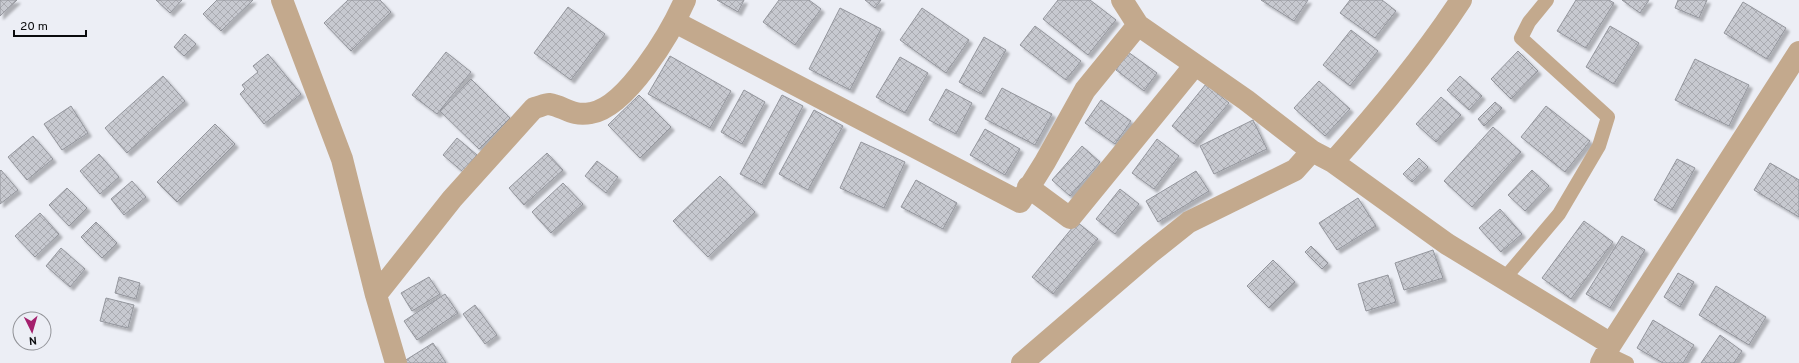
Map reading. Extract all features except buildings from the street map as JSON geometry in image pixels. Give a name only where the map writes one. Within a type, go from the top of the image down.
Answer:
[{"type":"street","points":[[282,0],[342,159],[376,295],[396,363]]},
{"type":"street","points":[[376,295],[452,199],[534,108],[549,104],[572,113],[592,113],[613,103],[636,80],[676,22],[685,0]]},
{"type":"street","points":[[1122,0],[1138,25],[1246,100],[1312,151],[1333,162],[1447,244],[1504,279],[1606,353],[1799,52]]},
{"type":"street","points":[[1333,162],[1367,124],[1436,39],[1461,0]]},
{"type":"street","points":[[676,22],[1020,202],[1085,90],[1138,25]]},
{"type":"street","points":[[1028,187],[1070,218],[1195,65]]},
{"type":"street","points":[[1022,363],[1150,253],[1189,222],[1295,170],[1312,151]]},
{"type":"lane","points":[[1504,279],[1559,214],[1599,146],[1608,117],[1521,38],[1529,22],[1547,0]]},
{"type":"lane","points":[[1606,353],[1627,363]]}]
